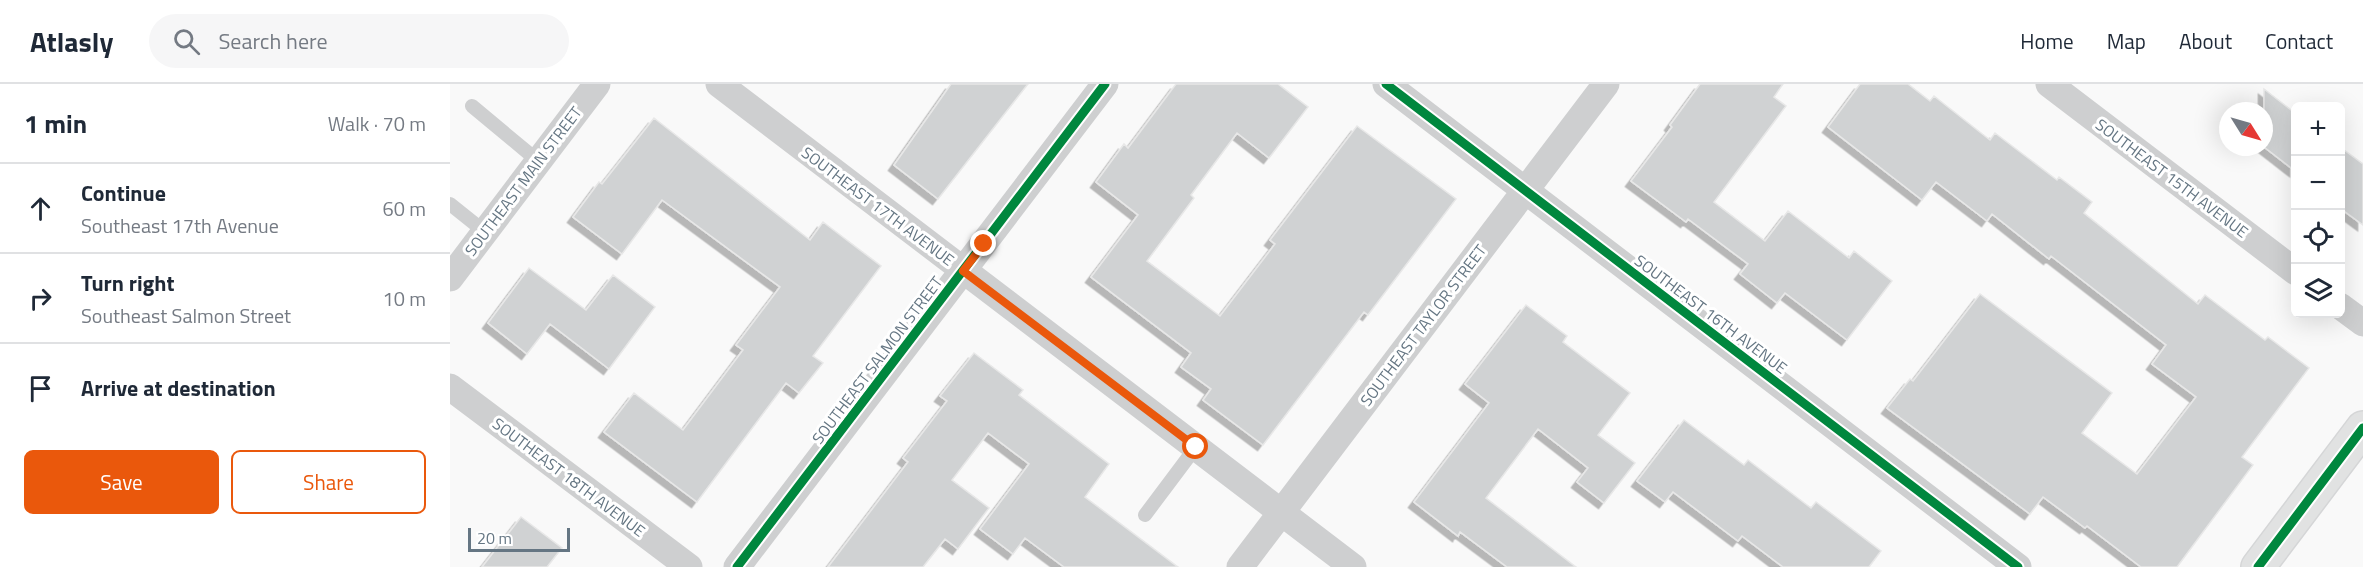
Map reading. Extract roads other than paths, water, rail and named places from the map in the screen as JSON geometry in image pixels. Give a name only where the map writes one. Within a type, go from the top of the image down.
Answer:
[{"type":"main road","points":[[2258,567],[2363,428]]},
{"type":"street","name":"SOUTHEAST MAIN STREET","points":[[450,278],[597,84]]},
{"type":"street","name":"SOUTHEAST 17TH AVENUE","points":[[718,84],[1353,567]]},
{"type":"street","name":"SOUTHEAST SALMON STREET","points":[[737,567],[1105,84]]},
{"type":"street","name":"SOUTHEAST 16TH AVENUE","points":[[1386,84],[2018,567]]},
{"type":"street","name":"SOUTHEAST TAYLOR STREET","points":[[1240,567],[1606,84]]},
{"type":"street","name":"SOUTHEAST 15TH AVENUE","points":[[2061,88],[2291,269]]},
{"type":"street","points":[[2345,310],[2363,323]]},
{"type":"street","name":"SOUTHEAST 18TH AVENUE","points":[[450,387],[689,567]]},
{"type":"lane","points":[[472,106],[538,161]]},
{"type":"lane","points":[[450,204],[485,232]]},
{"type":"lane","points":[[1145,515],[1196,447]]}]
